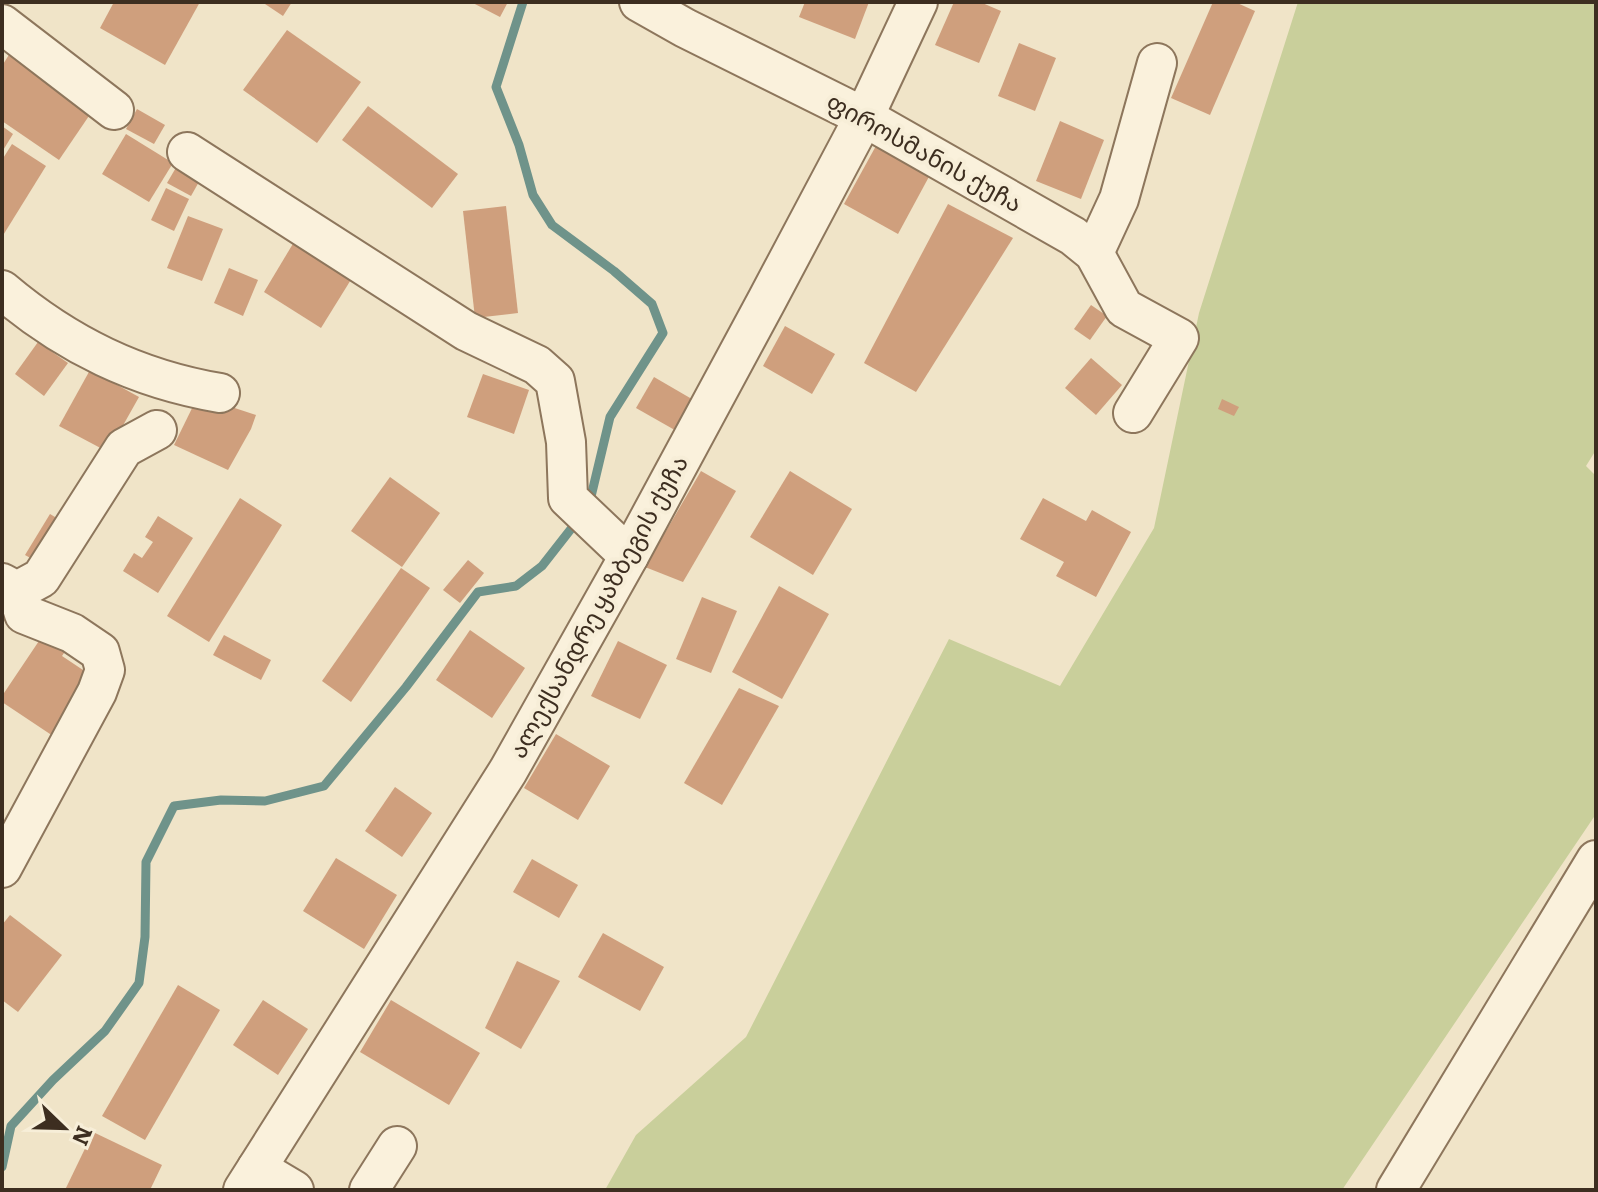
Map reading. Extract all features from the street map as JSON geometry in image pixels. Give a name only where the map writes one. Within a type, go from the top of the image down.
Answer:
[{"type":"street","name":"ფიროსმანის ქუჩა","points":[[639,2],[864,117],[1073,236],[1094,253],[1124,308],[1179,338],[1133,413]]},
{"type":"street","name":"ალექსანდრე ყაზბეგის ქუჩა","points":[[250,1179],[508,771],[621,548],[864,117],[918,2]]},
{"type":"street","points":[[2,24],[114,110]]},
{"type":"street","points":[[1094,253],[1119,199],[1157,63]]},
{"type":"street","points":[[187,152],[466,331],[537,365],[555,381],[566,442],[568,498],[621,548]]},
{"type":"street","points":[[2,290],[36,318],[114,363],[184,387],[220,393]]},
{"type":"street","points":[[2,868],[97,692],[105,670],[100,652],[72,633],[24,614],[10,587],[41,578],[124,448],[157,430]]},
{"type":"street","points":[[1396,1190],[1596,860]]},
{"type":"street","points":[[369,1190],[397,1146]]},
{"type":"street","points":[[250,1179],[294,1190]]},
{"type":"green space","points":[[1298,2],[1596,2],[1596,450],[1586,466],[1596,476],[1596,814],[1342,1190],[605,1190],[636,1135],[746,1037],[949,639],[1060,686],[1154,528],[1199,313]]},
{"type":"building","points":[[114,2],[200,2],[165,65],[100,28]]},
{"type":"building","points":[[262,2],[292,2],[283,16]]},
{"type":"building","points":[[471,2],[508,2],[500,17]]},
{"type":"building","points":[[805,2],[869,2],[855,39],[799,17]]},
{"type":"building","points":[[954,2],[980,2],[1001,11],[979,63],[935,45]]},
{"type":"building","points":[[1213,2],[1235,2],[1255,11],[1210,115],[1171,98]]},
{"type":"building","points":[[287,30],[361,82],[317,143],[243,90]]},
{"type":"building","points":[[1019,43],[1056,58],[1035,111],[998,96]]},
{"type":"building","points":[[10,53],[93,110],[59,160],[2,121],[2,66]]},
{"type":"building","points":[[368,106],[458,174],[432,208],[342,140]]},
{"type":"building","points":[[137,109],[165,125],[154,144],[126,129]]},
{"type":"building","points":[[1060,121],[1104,140],[1081,199],[1036,181]]},
{"type":"building","points":[[2,126],[13,134],[2,152]]},
{"type":"building","points":[[126,134],[173,163],[149,202],[102,174]]},
{"type":"building","points":[[12,144],[46,166],[2,237],[2,160]]},
{"type":"building","points":[[877,144],[931,173],[898,234],[844,204]]},
{"type":"building","points":[[181,159],[204,173],[191,196],[167,183]]},
{"type":"building","points":[[166,188],[189,199],[174,231],[151,220]]},
{"type":"building","points":[[948,204],[1013,238],[916,392],[864,363]]},
{"type":"building","points":[[506,206],[518,313],[475,318],[463,211]]},
{"type":"building","points":[[188,216],[223,229],[202,281],[167,268]]},
{"type":"building","points":[[294,242],[352,278],[321,328],[264,292]]},
{"type":"building","points":[[229,268],[258,280],[243,316],[214,303]]},
{"type":"building","points":[[1091,305],[1107,316],[1090,340],[1074,329]]},
{"type":"building","points":[[785,326],[835,354],[812,394],[763,366]]},
{"type":"building","points":[[38,342],[68,363],[44,396],[15,374]]},
{"type":"building","points":[[1091,358],[1122,385],[1096,415],[1065,388]]},
{"type":"building","points":[[90,370],[139,397],[108,452],[59,426]]},
{"type":"building","points":[[483,374],[529,390],[514,434],[467,417]]},
{"type":"building","points":[[654,377],[697,402],[680,433],[636,408]]},
{"type":"building","points":[[198,396],[256,415],[228,470],[174,445]]},
{"type":"building","points":[[1222,399],[1239,407],[1234,416],[1218,409]]},
{"type":"building","points":[[701,471],[736,491],[683,582],[645,567]]},
{"type":"building","points":[[790,471],[852,509],[813,575],[750,537]]},
{"type":"building","points":[[390,477],[440,513],[402,567],[351,531]]},
{"type":"building","points":[[240,498],[282,525],[209,642],[167,616]]},
{"type":"building","points":[[1043,498],[1086,521],[1092,510],[1131,532],[1096,597],[1056,576],[1064,562],[1020,539]]},
{"type":"building","points":[[50,514],[65,523],[41,564],[25,555]]},
{"type":"building","points":[[158,516],[193,538],[158,593],[123,571],[134,553],[142,558],[153,542],[145,537]]},
{"type":"building","points":[[468,560],[484,573],[460,603],[443,590]]},
{"type":"building","points":[[401,568],[430,588],[351,702],[322,681]]},
{"type":"building","points":[[779,586],[829,614],[782,699],[732,672]]},
{"type":"building","points":[[702,597],[737,611],[711,673],[676,659]]},
{"type":"building","points":[[470,630],[525,668],[492,718],[436,680]]},
{"type":"building","points":[[45,632],[68,647],[62,656],[92,676],[53,736],[2,702],[2,696]]},
{"type":"building","points":[[224,635],[271,660],[261,680],[213,655]]},
{"type":"building","points":[[618,641],[667,665],[640,719],[591,696]]},
{"type":"building","points":[[739,688],[779,706],[722,805],[684,783]]},
{"type":"building","points":[[556,734],[610,766],[578,820],[524,788]]},
{"type":"building","points":[[395,787],[432,813],[402,857],[365,831]]},
{"type":"building","points":[[336,858],[397,895],[364,949],[303,911]]},
{"type":"building","points":[[532,859],[578,885],[559,918],[513,892]]},
{"type":"building","points":[[10,915],[62,955],[18,1012],[2,1000],[2,925]]},
{"type":"building","points":[[603,933],[664,967],[640,1011],[578,977]]},
{"type":"building","points":[[517,961],[560,981],[521,1049],[485,1028]]},
{"type":"building","points":[[178,985],[220,1010],[145,1140],[102,1116]]},
{"type":"building","points":[[263,1000],[308,1029],[278,1075],[233,1045]]},
{"type":"building","points":[[391,1000],[480,1053],[449,1105],[360,1052]]},
{"type":"building","points":[[93,1132],[162,1165],[150,1190],[65,1190]]},
{"type":"waterway","points":[[523,2],[496,87],[519,145],[533,195],[552,225],[652,304],[663,333],[610,417],[589,505]]},
{"type":"waterway","points":[[2,1167],[11,1126],[53,1080],[105,1031],[139,983],[145,937],[146,862],[174,806],[221,800],[265,801],[324,786],[406,687],[478,592],[516,586],[542,566],[578,520]]}]
